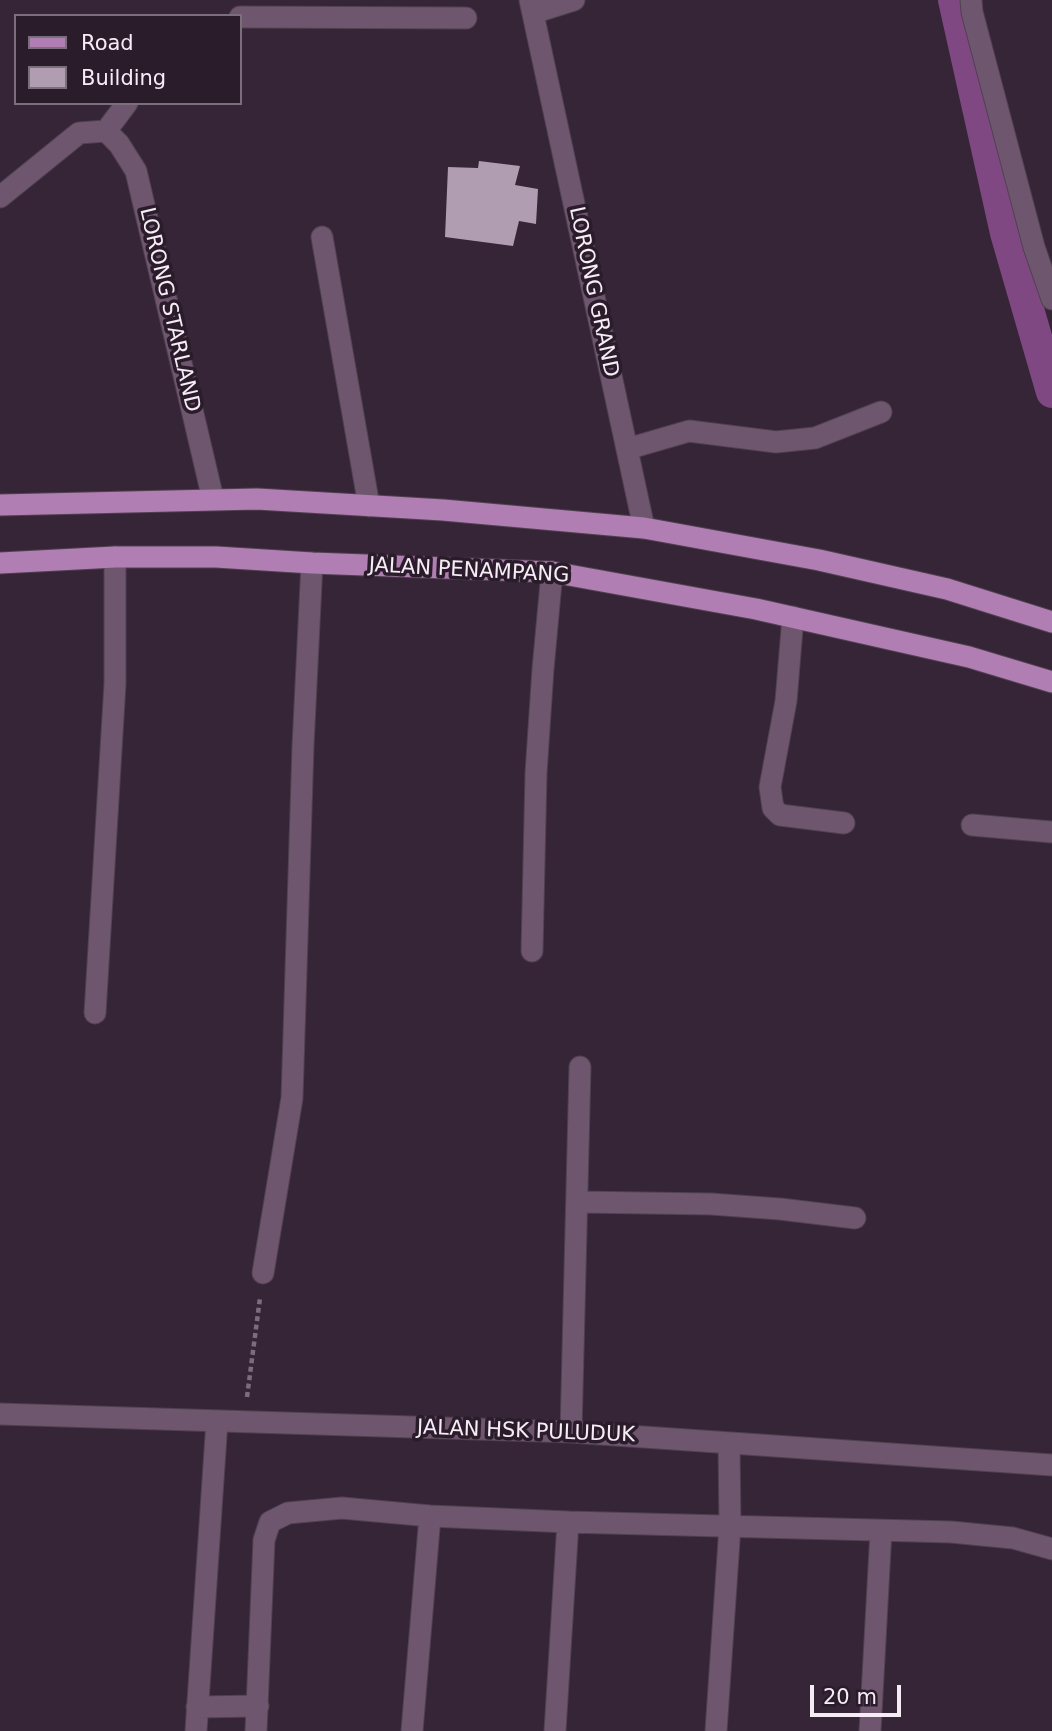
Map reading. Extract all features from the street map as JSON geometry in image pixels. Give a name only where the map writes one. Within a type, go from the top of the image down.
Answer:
[{"type":"main road","points":[[0,505],[257,499],[443,510],[644,528],[819,560],[947,589],[1052,622]]},
{"type":"main road","name":"JALAN PENAMPANG","points":[[0,563],[115,557],[216,557],[552,572],[793,617],[969,657],[1052,682]]},
{"type":"street","points":[[531,6],[574,0]]},
{"type":"street","points":[[971,0],[1034,247],[1052,299]]},
{"type":"street","name":"LORONG GRAND","points":[[531,6],[644,528]]},
{"type":"street","points":[[242,17],[466,18]]},
{"type":"street","points":[[0,197],[79,132],[106,131],[126,105]]},
{"type":"street","name":"LORONG STARLAND","points":[[106,131],[119,144],[136,171],[213,499]]},
{"type":"street","points":[[322,237],[369,506]]},
{"type":"street","points":[[627,449],[689,431],[776,442],[815,438],[881,412]]},
{"type":"street","points":[[95,1013],[115,684],[115,557]]},
{"type":"street","points":[[263,1272],[292,1098],[302,759],[312,563]]},
{"type":"street","points":[[531,951],[537,760],[552,572]]},
{"type":"street","points":[[793,617],[786,701],[770,787],[773,808],[780,816],[844,823]]},
{"type":"street","points":[[972,825],[1052,832]]},
{"type":"street","points":[[571,1433],[580,1067]]},
{"type":"street","points":[[577,1202],[711,1204],[855,1218]]},
{"type":"street","name":"JALAN HSK PULUDUK","points":[[0,1414],[571,1433],[1052,1465]]},
{"type":"street","points":[[196,1731],[217,1421]]},
{"type":"street","points":[[716,1731],[730,1526],[729,1443]]},
{"type":"street","points":[[256,1731],[264,1540],[270,1522],[288,1513],[342,1508],[430,1516],[568,1522],[951,1532],[1013,1538],[1052,1549]]},
{"type":"street","points":[[412,1731],[430,1516]]},
{"type":"street","points":[[555,1731],[568,1522]]},
{"type":"street","points":[[870,1731],[881,1531]]},
{"type":"street","points":[[197,1707],[258,1706]]},
{"type":"path","points":[[243,1422],[263,1272]]},
{"type":"building","points":[[479,161],[520,166],[515,185],[538,189],[536,224],[519,221],[513,246],[445,237],[448,167],[478,168]]},
{"type":"waterway","points":[[954,0],[1006,233],[1052,392]]}]
